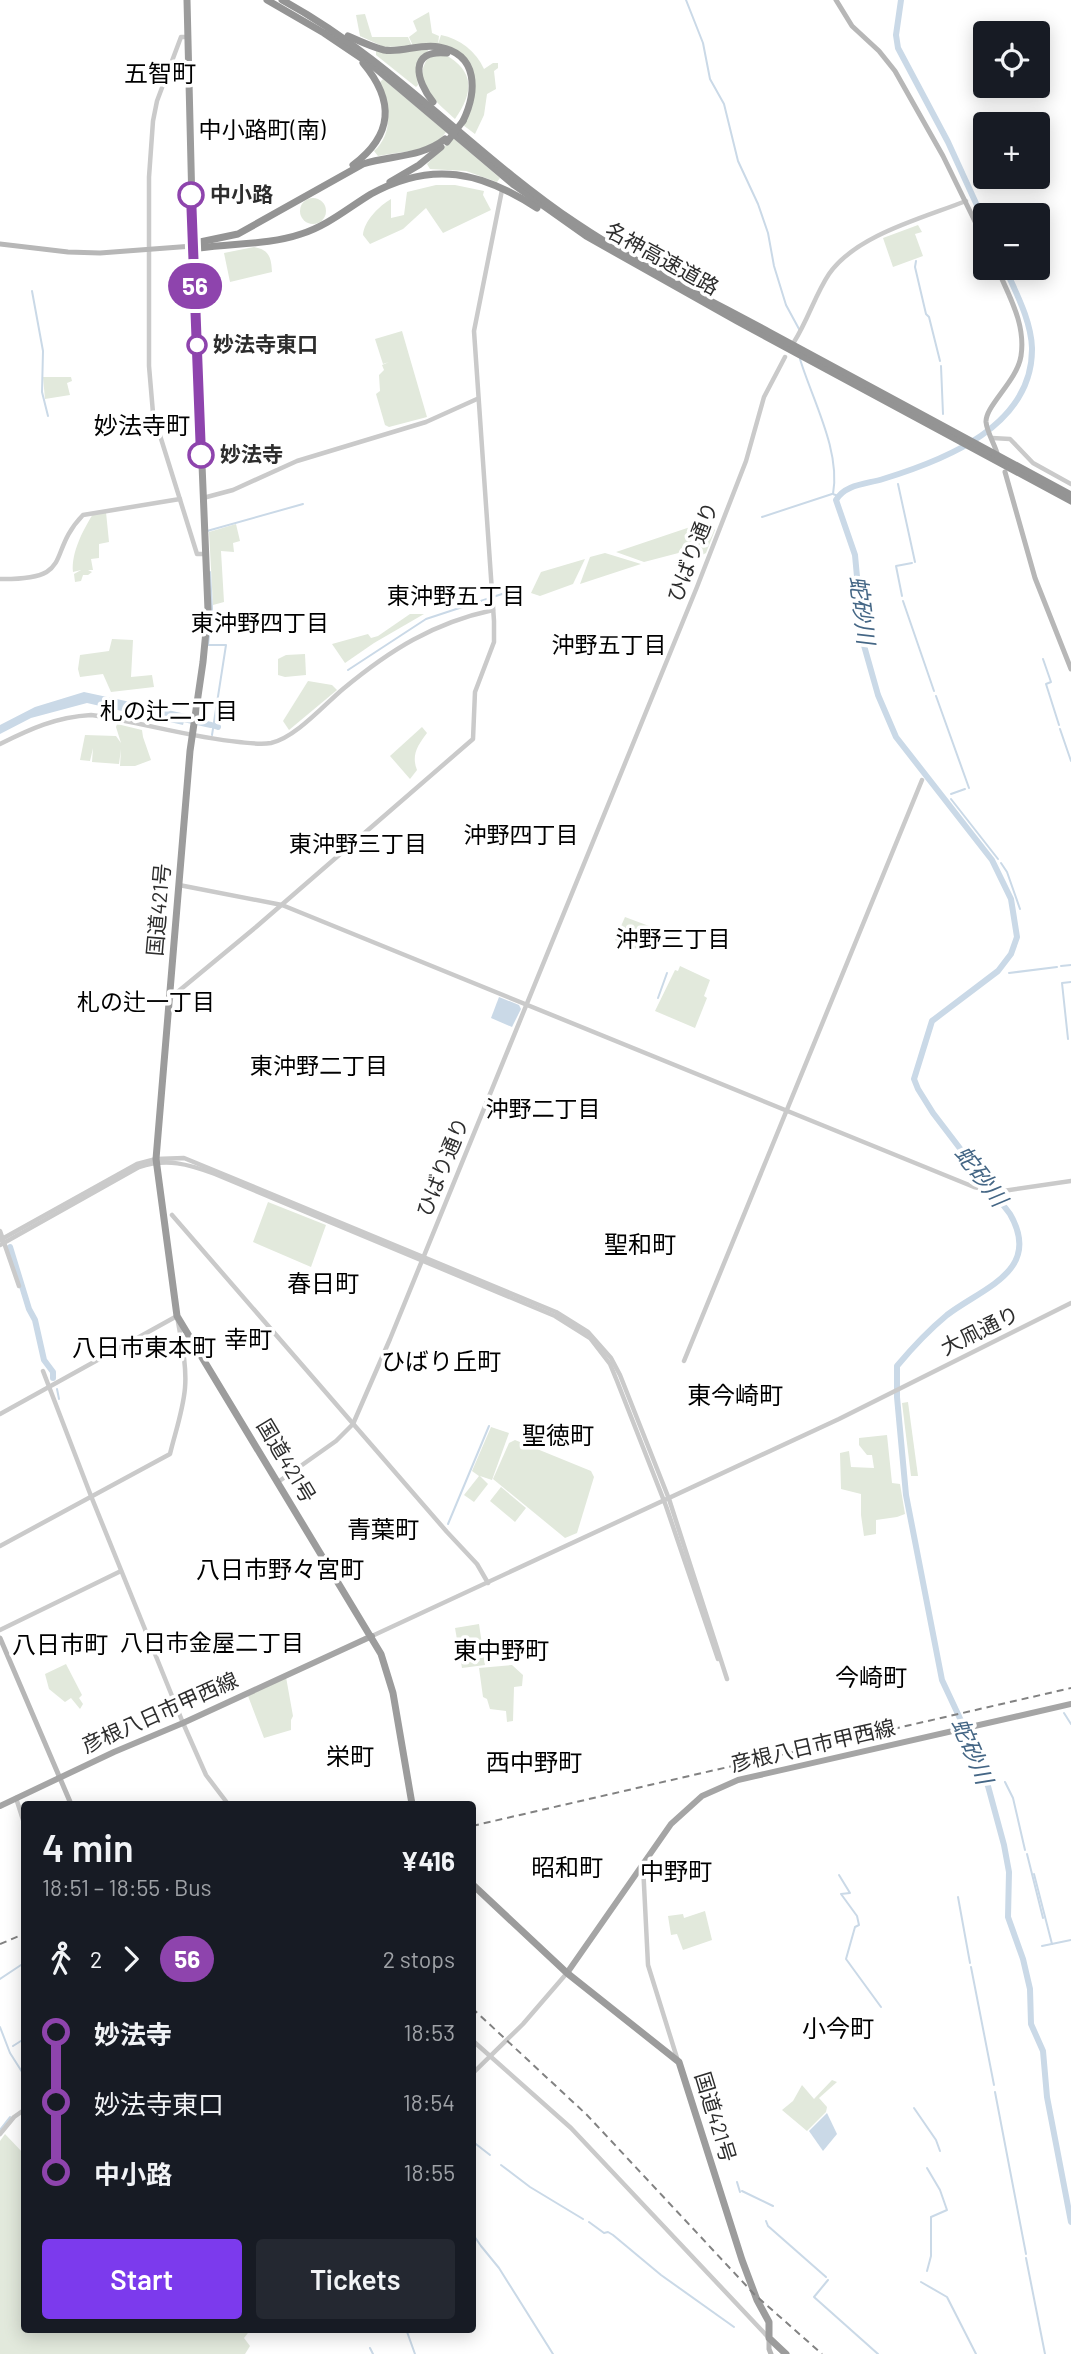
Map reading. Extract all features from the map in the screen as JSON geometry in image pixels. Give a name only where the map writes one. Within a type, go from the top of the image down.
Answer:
[{"type":"highway","name":"国道421号","points":[[187,0],[193,246],[208,610],[193,733],[156,1161],[177,1316],[382,1654],[390,1680],[411,1801]]},
{"type":"highway","name":"名神高速道路","points":[[267,0],[354,53],[422,106],[523,192],[616,255],[1071,495]]},
{"type":"highway","name":"名神高速道路","points":[[282,0],[351,43],[517,180],[589,231],[905,409]]},
{"type":"highway","points":[[193,246],[199,248],[281,240],[327,223],[419,165],[446,140],[462,120],[473,97],[474,85],[467,64],[458,55],[439,47],[397,50],[377,47],[356,40],[282,0]]},
{"type":"highway","points":[[446,119],[425,93],[418,76],[421,61],[432,53],[448,52],[457,58],[469,75],[470,96],[462,120]]},
{"type":"highway","points":[[348,171],[376,144],[385,122],[386,109],[379,83],[354,53]]},
{"type":"highway","points":[[193,246],[238,234],[348,171],[381,158],[426,151],[446,140]]},
{"type":"highway","points":[[373,193],[418,176],[455,173],[476,177],[512,192],[616,255]]},
{"type":"highway","name":"名神高速道路","points":[[974,446],[1071,502]]},
{"type":"highway","name":"国道421号","points":[[476,1888],[567,1973],[679,2062],[742,2260],[757,2301],[769,2322],[769,2338]]},
{"type":"highway","points":[[769,2338],[786,2354]]},
{"type":"main road","points":[[836,0],[852,26],[879,51],[895,71],[973,216]]},
{"type":"main road","points":[[0,244],[100,253],[193,246]]},
{"type":"main road","points":[[997,453],[987,426],[987,412],[1016,373],[1021,351],[1021,330],[1002,280]]},
{"type":"main road","points":[[1004,472],[1035,578],[1071,669]]},
{"type":"main road","name":"彦根八日市甲西線","points":[[0,1806],[372,1636]]},
{"type":"main road","points":[[0,1638],[70,1801]]},
{"type":"main road","name":"彦根八日市甲西線","points":[[567,1973],[640,1871],[646,1852],[685,1809],[721,1786],[1071,1704]]},
{"type":"main road","points":[[769,2338],[771,2354]]},
{"type":"street","points":[[188,37],[181,37],[175,48],[157,101],[149,177],[150,391],[154,415],[197,554],[205,554]]},
{"type":"street","points":[[170,999],[472,741],[475,692],[494,642],[474,324],[502,190]]},
{"type":"street","points":[[794,342],[823,284],[852,250],[869,240],[966,201]]},
{"type":"street","name":"ひばり通り","points":[[353,1424],[423,1259],[725,517],[746,461],[764,397],[785,358]]},
{"type":"street","points":[[203,498],[215,497],[233,490],[297,461],[426,422],[477,399]]},
{"type":"street","points":[[992,438],[1010,439],[1033,464],[1071,485]]},
{"type":"street","points":[[0,579],[28,579],[50,570],[61,556],[73,526],[83,515],[180,499]]},
{"type":"street","points":[[0,744],[40,724],[72,716],[112,718],[252,744],[273,743],[292,733],[379,660],[416,636],[443,623],[493,608]]},
{"type":"street","points":[[684,1361],[922,780]]},
{"type":"street","points":[[179,885],[282,905],[986,1190],[1003,1191],[1071,1181]]},
{"type":"street","points":[[2,1241],[139,1167],[156,1161],[179,1162],[423,1259],[555,1316],[590,1338],[613,1371],[667,1500],[726,1680]]},
{"type":"street","points":[[172,1215],[454,1541],[477,1564],[488,1583]]},
{"type":"street","points":[[0,1231],[19,1286]]},
{"type":"street","name":"大凧通り","points":[[372,1636],[903,1388],[1071,1303]]},
{"type":"street","points":[[0,1414],[177,1316],[184,1360],[185,1389],[170,1454],[0,1546]]},
{"type":"street","points":[[43,1371],[90,1496],[183,1723],[206,1775],[225,1801]]},
{"type":"street","points":[[278,1482],[336,1441],[353,1424]]},
{"type":"street","points":[[0,1630],[121,1571]]},
{"type":"street","points":[[16,1797],[21,1813]]},
{"type":"street","points":[[640,1871],[648,1965],[679,2062]]},
{"type":"street","points":[[476,2070],[523,2024],[567,1973]]},
{"type":"street","points":[[476,2043],[571,2128],[769,2338]]},
{"type":"street","points":[[0,2134],[21,2112]]},
{"type":"shaded area","points":[[429,12],[432,33],[439,36],[438,44],[441,35],[461,43],[472,51],[484,69],[498,63],[498,68],[494,71],[496,89],[487,94],[484,115],[475,134],[463,125],[475,89],[462,55],[413,46],[409,37],[417,31],[413,21]]},
{"type":"shaded area","points":[[365,14],[372,37],[408,37],[412,46],[384,47],[360,36],[356,15]]},
{"type":"shaded area","points":[[427,48],[428,51],[418,66],[416,87],[376,55],[376,51]]},
{"type":"shaded area","points":[[444,54],[461,68],[468,83],[466,100],[455,119],[428,92],[422,76],[428,58]]},
{"type":"shaded area","points":[[383,79],[446,132],[440,139],[424,148],[378,156],[374,151],[385,136],[388,118],[386,99],[380,82]]},
{"type":"shaded area","points":[[453,138],[500,178],[497,182],[466,171],[430,169],[427,164]]},
{"type":"shaded area","points":[[436,185],[455,185],[484,191],[483,195],[491,210],[443,233],[426,208],[403,229],[370,244],[363,235],[373,214],[391,199],[391,218],[404,215],[407,192]]},
{"type":"shaded area","points":[[313,198],[322,202],[326,211],[322,220],[313,224],[304,220],[300,211],[304,202]]},
{"type":"shaded area","points":[[918,225],[922,232],[915,234],[923,256],[893,267],[883,238]]},
{"type":"shaded area","points":[[254,247],[269,255],[272,272],[230,282],[224,253]]},
{"type":"shaded area","points":[[402,331],[427,417],[389,427],[385,425],[376,394],[380,391],[379,375],[384,370],[382,365],[389,362],[383,364],[375,339]]},
{"type":"shaded area","points":[[43,377],[71,377],[72,381],[67,383],[70,395],[45,399]]},
{"type":"shaded area","points":[[106,512],[109,542],[99,544],[99,558],[91,559],[93,570],[88,570],[92,572],[83,575],[81,581],[75,582],[74,574],[81,570],[73,572],[74,557],[82,534],[93,514]]},
{"type":"shaded area","points":[[708,521],[715,530],[706,553],[702,555],[690,550],[644,562],[616,552]]},
{"type":"shaded area","points":[[236,524],[240,541],[233,543],[234,552],[221,551],[224,602],[213,605],[209,532]]},
{"type":"shaded area","points":[[605,553],[641,564],[580,584],[590,557]]},
{"type":"shaded area","points":[[585,559],[573,584],[540,596],[531,593],[541,572]]},
{"type":"shaded area","points":[[410,614],[424,614],[345,663],[332,644],[368,634],[371,638],[378,636]]},
{"type":"shaded area","points":[[112,639],[133,640],[131,677],[152,675],[154,687],[111,692],[103,674],[80,677],[80,655],[109,651]]},
{"type":"shaded area","points":[[305,654],[306,675],[278,675],[278,659],[286,655]]},
{"type":"shaded area","points":[[308,681],[332,685],[337,690],[289,730],[283,721]]},
{"type":"shaded area","points":[[117,724],[142,730],[151,760],[135,766],[120,766],[121,749],[119,764],[92,762],[93,748],[90,761],[80,760],[85,735],[116,736],[121,743]]},
{"type":"shaded area","points":[[422,727],[427,733],[416,750],[417,770],[410,779],[390,756]]},
{"type":"shaded area","points":[[625,917],[649,926],[640,950],[615,940]]},
{"type":"shaded area","points":[[680,966],[710,980],[704,996],[707,998],[695,1028],[655,1011],[675,970],[678,971]]},
{"type":"shaded area","points":[[268,1202],[326,1225],[311,1267],[253,1242]]},
{"type":"shaded area","points":[[908,1402],[918,1476],[911,1476],[902,1403]]},
{"type":"shaded area","points":[[491,1427],[509,1433],[492,1480],[480,1476],[488,1484],[474,1502],[464,1495],[479,1476],[472,1471]]},
{"type":"shaded area","points":[[887,1435],[892,1483],[900,1484],[905,1514],[876,1520],[876,1534],[864,1536],[861,1494],[841,1489],[840,1453],[849,1451],[851,1467],[874,1468],[872,1455],[867,1455],[859,1445],[859,1438]]},
{"type":"shaded area","points":[[515,1440],[591,1471],[594,1477],[577,1533],[565,1538],[493,1479],[509,1443]]},
{"type":"shaded area","points":[[501,1487],[526,1508],[515,1522],[490,1501]]},
{"type":"shaded area","points":[[479,1624],[485,1665],[462,1668],[455,1628]]},
{"type":"shaded area","points":[[66,1664],[82,1695],[79,1698],[83,1704],[80,1709],[71,1698],[65,1702],[49,1689],[45,1674]]},
{"type":"shaded area","points":[[512,1665],[523,1675],[522,1686],[514,1687],[513,1721],[507,1722],[506,1711],[490,1709],[487,1699],[483,1697],[479,1668]]},
{"type":"shaded area","points":[[286,1677],[293,1716],[291,1730],[264,1738],[248,1696]]},
{"type":"shaded area","points":[[705,1911],[712,1940],[683,1950],[677,1934],[671,1935],[668,1916],[683,1914],[684,1918]]},
{"type":"shaded area","points":[[832,2080],[837,2082],[819,2098],[827,2107],[826,2112],[807,2131],[782,2110],[793,2101],[802,2085],[814,2099]]},
{"type":"shaded area","points":[[5,2134],[21,2151],[21,2333],[248,2333],[244,2338],[250,2346],[245,2354],[0,2354],[0,2141]]},
{"type":"water","points":[[84,692],[186,714],[183,725],[87,703],[31,718],[0,734],[0,725],[35,707]]},
{"type":"water","points":[[499,997],[519,1005],[521,1009],[512,1027],[491,1018]]},
{"type":"water","points":[[827,2113],[837,2134],[823,2151],[809,2131]]},
{"type":"waterway","points":[[686,0],[703,43],[710,79],[724,104],[738,161],[768,233],[774,266],[786,305],[799,329]]},
{"type":"waterway","name":"蛇砂川","points":[[901,0],[896,35],[898,48],[948,142],[976,203]]},
{"type":"waterway","points":[[916,261],[926,314],[940,361]]},
{"type":"waterway","name":"蛇砂川","points":[[1010,280],[1029,327],[1032,348],[1028,375],[1018,399],[1002,419],[958,450],[907,471],[857,485],[836,500],[855,555],[863,642],[878,695],[896,737],[992,860],[1011,899],[1017,937],[1011,954],[998,971],[932,1021],[914,1079],[933,1113],[1010,1214],[1018,1234],[1019,1250],[1014,1264],[1004,1276],[947,1315],[897,1366],[897,1397],[906,1495],[942,1680],[988,1786],[1004,1845],[1009,1872],[1008,1917],[1030,1989],[1031,2024],[1043,2051],[1047,2097],[1071,2222]]},
{"type":"waterway","points":[[32,291],[43,351],[42,392],[48,416]]},
{"type":"waterway","points":[[800,359],[829,443],[833,460],[833,494],[838,496]]},
{"type":"waterway","points":[[941,366],[943,414]]},
{"type":"waterway","points":[[898,484],[915,562]]},
{"type":"waterway","points":[[762,517],[832,494]]},
{"type":"waterway","points":[[207,531],[303,504]]},
{"type":"waterway","points":[[902,596],[896,566],[912,563]]},
{"type":"waterway","points":[[210,572],[212,609],[208,645],[226,645],[212,735]]},
{"type":"waterway","points":[[348,670],[426,619],[502,594]]},
{"type":"waterway","points":[[903,601],[934,691]]},
{"type":"waterway","points":[[1043,659],[1051,682],[1046,684],[1059,725]]},
{"type":"waterway","points":[[936,696],[969,788]]},
{"type":"waterway","points":[[179,718],[211,725]]},
{"type":"waterway","points":[[1060,729],[1071,761]]},
{"type":"waterway","points":[[951,794],[965,789]]},
{"type":"waterway","points":[[951,799],[998,859]]},
{"type":"waterway","points":[[1001,863],[1007,872],[1020,909]]},
{"type":"waterway","points":[[1061,966],[1071,965]]},
{"type":"waterway","points":[[1009,973],[1057,967]]},
{"type":"waterway","points":[[658,998],[667,973]]},
{"type":"waterway","points":[[1068,1039],[1062,983],[1071,982]]},
{"type":"waterway","points":[[10,1247],[29,1309],[35,1320],[44,1360],[53,1372],[53,1378]]},
{"type":"waterway","points":[[57,1389],[59,1399]]},
{"type":"waterway","points":[[448,1524],[489,1426]]},
{"type":"waterway","points":[[1064,1713],[1071,1724]]},
{"type":"waterway","points":[[1005,1782],[1013,1798],[1025,1850]]},
{"type":"waterway","points":[[1027,1854],[1043,1918]]},
{"type":"waterway","points":[[1034,1874],[1052,1944]]},
{"type":"waterway","points":[[839,1875],[850,1893],[841,1894],[857,1916],[859,1925],[855,1927],[846,1959],[881,2007]]},
{"type":"waterway","points":[[958,1897],[970,1963]]},
{"type":"waterway","points":[[1042,1946],[1071,1940]]},
{"type":"waterway","points":[[0,1979],[21,1965]]},
{"type":"waterway","points":[[971,1967],[994,2085]]},
{"type":"waterway","points":[[0,2027],[10,2053],[21,2070]]},
{"type":"waterway","points":[[13,2046],[21,2041]]},
{"type":"waterway","points":[[995,2092],[1026,2254]]},
{"type":"waterway","points":[[914,2108],[936,2140],[940,2151]]},
{"type":"waterway","points":[[0,2130],[10,2117]]},
{"type":"waterway","points":[[476,2144],[490,2155]]},
{"type":"waterway","points":[[501,2165],[530,2187],[583,2219]]},
{"type":"waterway","points":[[927,2168],[940,2190],[947,2210],[931,2217],[931,2256],[927,2271]]},
{"type":"waterway","points":[[737,2182],[740,2192]]},
{"type":"waterway","points":[[742,2191],[773,2206]]},
{"type":"waterway","points":[[766,2221],[768,2226],[826,2277]]},
{"type":"waterway","points":[[589,2222],[604,2233],[613,2235],[661,2275],[734,2327]]},
{"type":"waterway","points":[[476,2239],[499,2268],[553,2354]]},
{"type":"waterway","points":[[1026,2258],[1045,2354]]},
{"type":"waterway","points":[[828,2280],[814,2297],[878,2354]]},
{"type":"waterway","points":[[921,2282],[947,2297],[976,2354]]},
{"type":"waterway","points":[[407,2333],[415,2354]]},
{"type":"waterway","points":[[370,2348],[373,2354]]},
{"type":"railway","points":[[476,1825],[1071,1688]]},
{"type":"railway","points":[[0,1944],[21,1935]]},
{"type":"railway","points":[[476,2012],[587,2115],[754,2294],[822,2354]]},
{"type":"bus line","name":"56","points":[[191,195],[201,455]]},
{"type":"place","name":"中小路","points":[[191,195]]},
{"type":"place","name":"妙法寺東口","points":[[197,345]]},
{"type":"place","name":"妙法寺","points":[[201,455]]},
{"type":"district","name":"五智町","points":[[160,74]]},
{"type":"district","name":"中小路町(南)","points":[[262,130]]},
{"type":"district","name":"妙法寺町","points":[[142,426]]},
{"type":"district","name":"東沖野五丁目","points":[[456,596]]},
{"type":"district","name":"東沖野四丁目","points":[[260,623]]},
{"type":"district","name":"沖野五丁目","points":[[609,645]]},
{"type":"district","name":"札の辻二丁目","points":[[169,711]]},
{"type":"district","name":"沖野四丁目","points":[[521,835]]},
{"type":"district","name":"東沖野三丁目","points":[[358,844]]},
{"type":"district","name":"沖野三丁目","points":[[673,939]]},
{"type":"district","name":"札の辻一丁目","points":[[146,1002]]},
{"type":"district","name":"東沖野二丁目","points":[[319,1066]]},
{"type":"district","name":"沖野二丁目","points":[[543,1109]]},
{"type":"district","name":"聖和町","points":[[640,1245]]},
{"type":"district","name":"春日町","points":[[323,1284]]},
{"type":"district","name":"幸町","points":[[248,1340]]},
{"type":"district","name":"八日市東本町","points":[[144,1348]]},
{"type":"district","name":"ひばり丘町","points":[[441,1362]]},
{"type":"district","name":"東今崎町","points":[[735,1396]]},
{"type":"district","name":"聖徳町","points":[[558,1436]]},
{"type":"district","name":"青葉町","points":[[383,1530]]},
{"type":"district","name":"八日市野々宮町","points":[[280,1570]]},
{"type":"district","name":"八日市金屋二丁目","points":[[212,1643]]},
{"type":"district","name":"八日市町","points":[[60,1645]]},
{"type":"district","name":"東中野町","points":[[501,1651]]},
{"type":"district","name":"今崎町","points":[[871,1678]]},
{"type":"district","name":"栄町","points":[[350,1757]]},
{"type":"district","name":"西中野町","points":[[534,1763]]},
{"type":"district","name":"昭和町","points":[[567,1868]]},
{"type":"district","name":"中野町","points":[[676,1872]]},
{"type":"district","name":"小今町","points":[[838,2029]]}]
